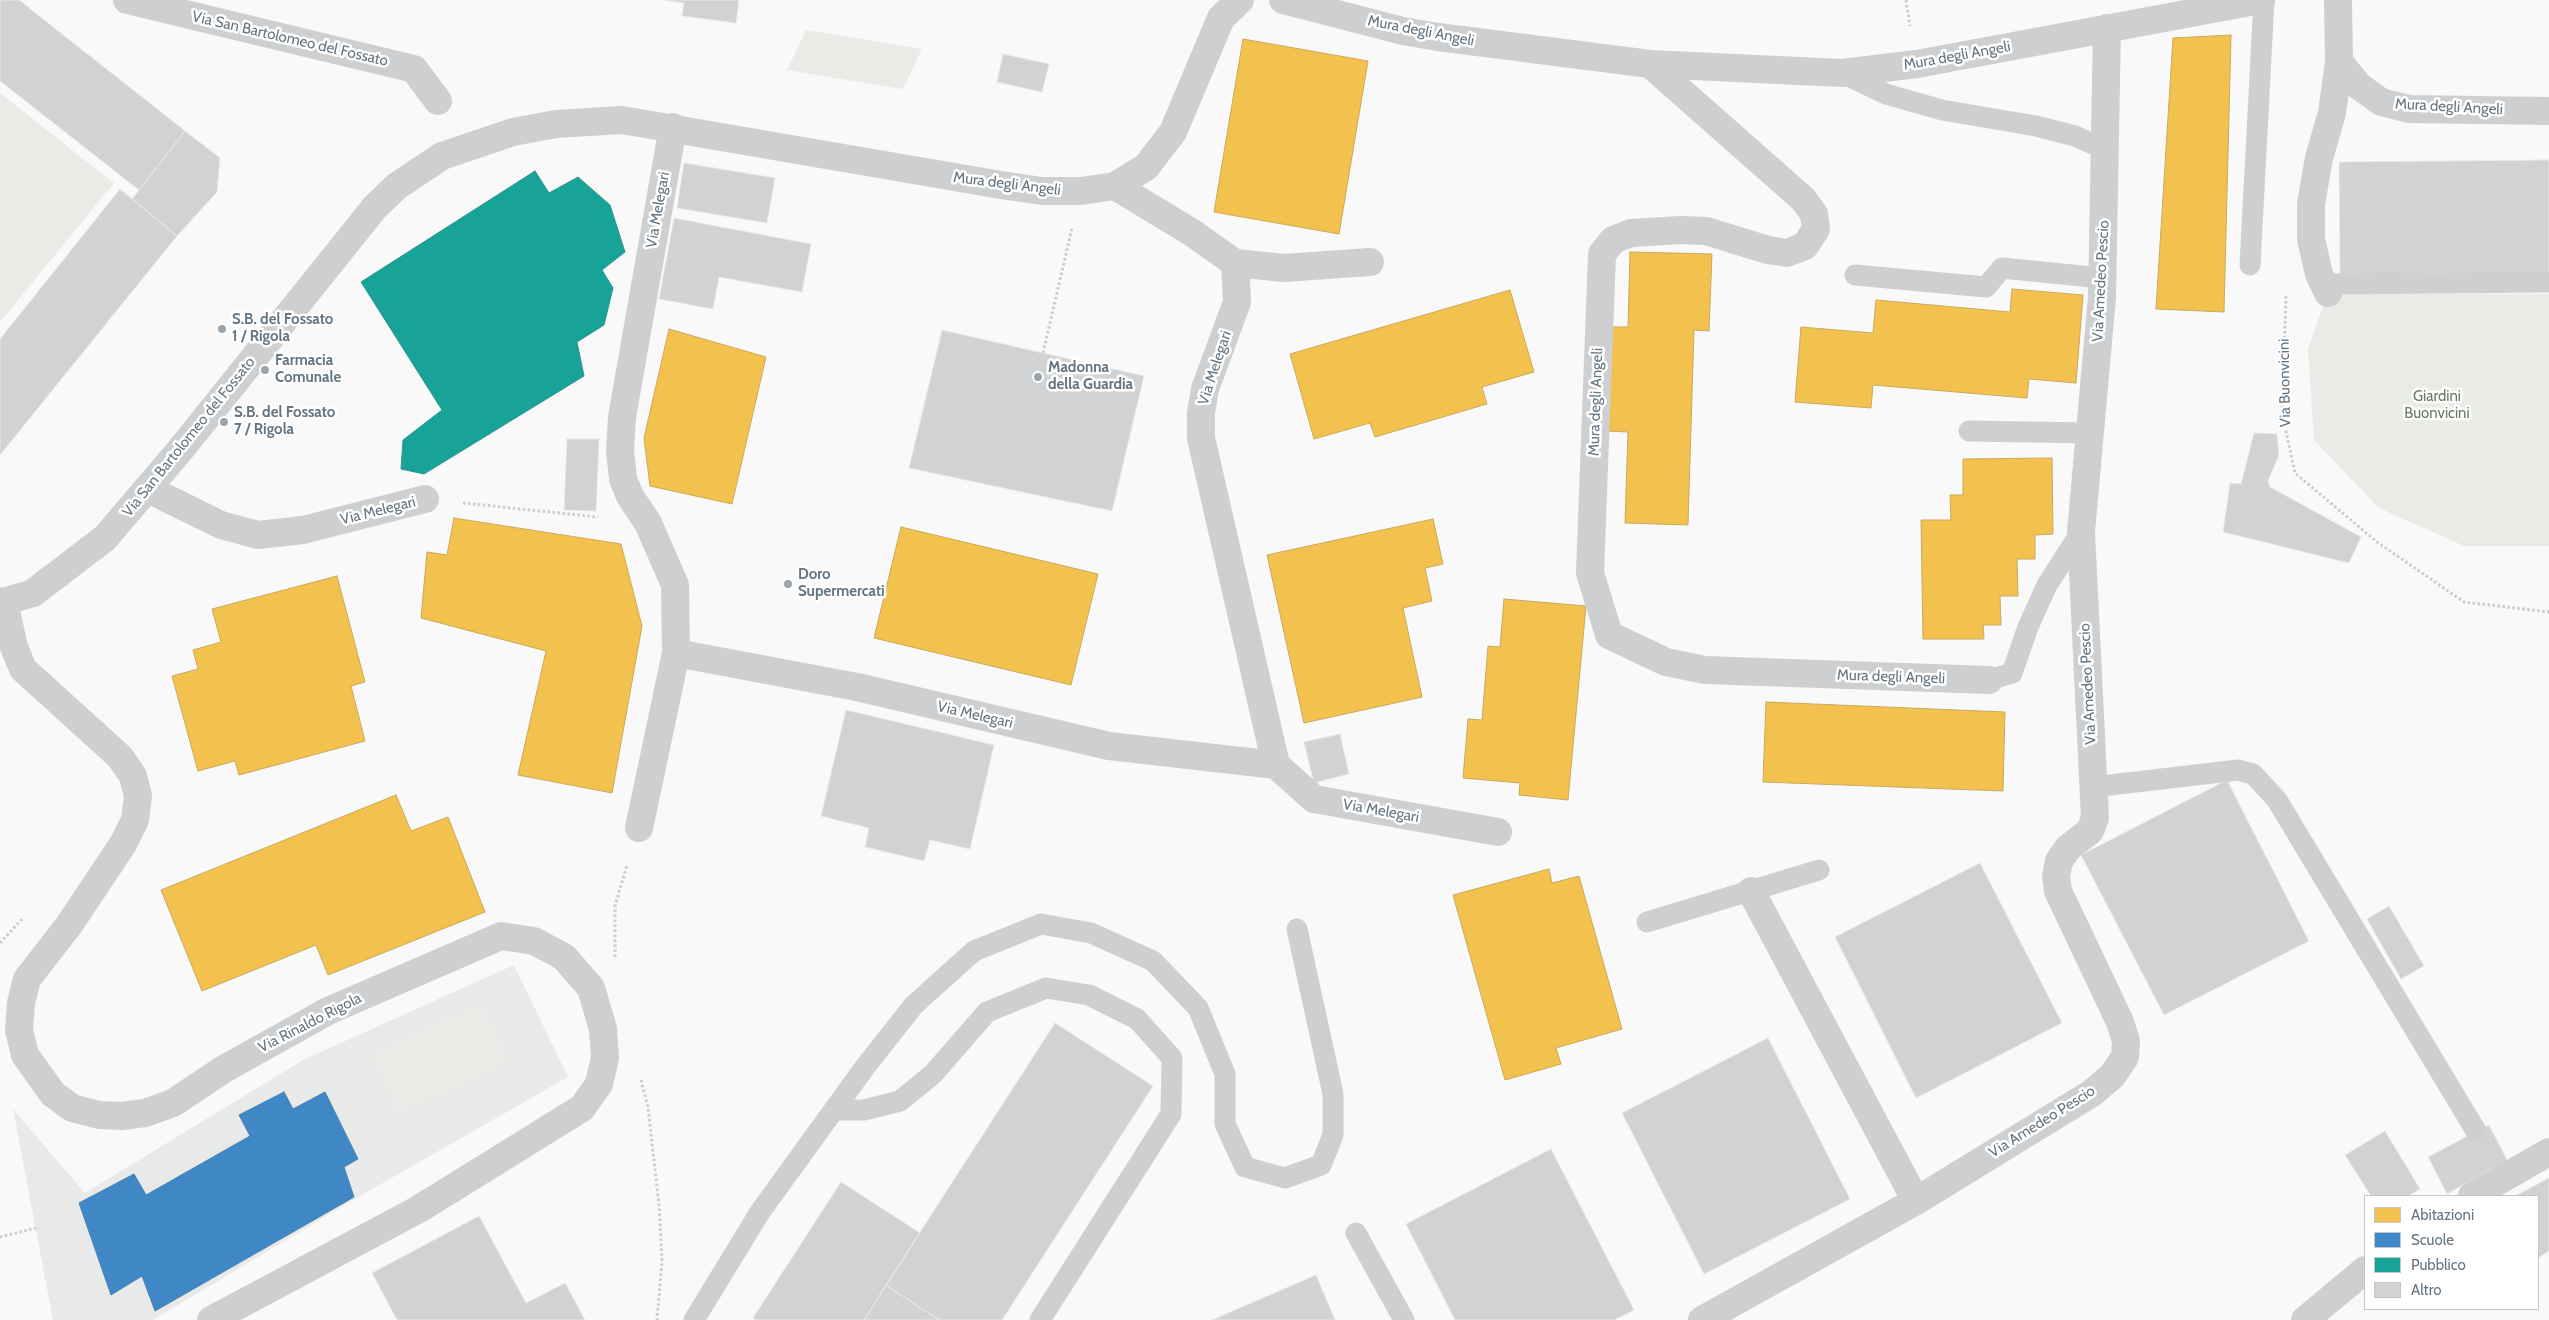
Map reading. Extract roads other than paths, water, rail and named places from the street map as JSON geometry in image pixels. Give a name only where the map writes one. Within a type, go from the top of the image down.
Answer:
[{"type":"street","name":"Via San Bartolomeo del Fossato","points":[[127,0],[414,69],[438,101]]},
{"type":"street","name":"Mura degli Angeli","points":[[673,128],[1001,186],[1042,191],[1081,191],[1115,186],[1146,167],[1173,132],[1221,18],[1240,0]]},
{"type":"street","name":"Mura degli Angeli","points":[[1283,0],[1403,31],[1438,37],[1650,64],[1842,73],[1917,64],[2262,0]]},
{"type":"street","points":[[2326,288],[2319,274],[2311,239],[2311,204],[2319,158],[2332,112],[2339,62],[2338,0]]},
{"type":"street","name":"Via Amedeo Pescio","points":[[1702,1320],[1916,1201],[2092,1093],[2112,1076],[2125,1057],[2126,1040],[2120,1022],[2058,892],[2056,876],[2059,862],[2068,848],[2090,832],[2095,818],[2081,532],[2102,278],[2107,28]]},
{"type":"street","name":"Mura degli Angeli","points":[[2339,62],[2371,96],[2394,107],[2549,111]]},
{"type":"street","name":"Mura degli Angeli","points":[[1650,64],[1803,199],[1814,214],[1816,229],[1805,246],[1787,253],[1768,250],[1706,231],[1681,230],[1631,232],[1613,240],[1602,254],[1590,574],[1609,635],[1666,662],[1705,670],[1989,680]]},
{"type":"street","name":"Via San Bartolomeo del Fossato","points":[[2,601],[33,594],[105,538],[148,489],[375,207],[415,172],[442,156],[471,144],[538,127],[622,120],[673,128]]},
{"type":"street","name":"Via Melegari","points":[[639,828],[676,654],[674,585],[648,523],[630,496],[623,479],[620,451],[622,417],[673,128]]},
{"type":"street","points":[[1115,186],[1190,232],[1235,263],[1284,268],[1370,262]]},
{"type":"street","name":"Via Melegari","points":[[1235,263],[1237,302],[1205,389],[1201,413],[1201,438],[1276,765]]},
{"type":"street","name":"Via Melegari","points":[[148,489],[221,525],[258,536],[303,530],[425,500]]},
{"type":"street","name":"Via Rinaldo Rigola","points":[[2,601],[14,647],[23,670],[120,757],[133,776],[138,796],[135,820],[123,844],[69,925],[27,979],[21,1003],[19,1030],[25,1055],[53,1094],[72,1108],[99,1115],[122,1116],[145,1113],[173,1103],[224,1069],[328,1011],[501,936],[534,941],[564,957],[591,988],[603,1029],[605,1058],[599,1084],[582,1108],[419,1208],[211,1320]]},
{"type":"street","name":"Via Melegari","points":[[676,654],[857,687],[1109,746],[1276,765],[1314,798],[1498,832]]},
{"type":"street","points":[[1751,890],[1916,1201]]},
{"type":"street","points":[[2474,1195],[2549,1152]]},
{"type":"street","points":[[2305,1320],[2364,1271]]},
{"type":"lane","points":[[2250,265],[2262,0]]},
{"type":"lane","points":[[1842,73],[1886,94],[1942,110],[2036,126],[2075,136],[2106,150]]},
{"type":"lane","points":[[1855,275],[1986,287],[2002,268],[2102,278]]},
{"type":"lane","points":[[2326,288],[2549,282]]},
{"type":"lane","points":[[1969,431],[2090,433]]},
{"type":"lane","points":[[1989,680],[2012,673],[2028,627],[2046,585],[2081,532]]},
{"type":"lane","points":[[2094,788],[2238,770],[2253,774],[2277,800],[2476,1131]]},
{"type":"lane","points":[[1648,922],[1819,870]]},
{"type":"lane","points":[[694,1320],[760,1212],[834,1110],[914,1005],[974,951],[1040,924],[1091,933],[1153,961],[1198,1008],[1225,1074],[1225,1124],[1245,1167],[1285,1178],[1321,1165],[1333,1135],[1333,1094],[1297,929]]},
{"type":"lane","points":[[834,1110],[864,1110],[900,1101],[933,1074],[987,1012],[1046,988],[1089,995],[1137,1019],[1172,1058],[1171,1114],[1040,1320]]},
{"type":"lane","points":[[1356,1233],[1404,1320]]},
{"type":"place","name":"S.B. del Fossato 1 / Rigola","points":[[222,329]]},
{"type":"place","name":"Farmacia Comunale","points":[[265,370]]},
{"type":"place","name":"Madonna della Guardia","points":[[1038,377]]},
{"type":"place","name":"S.B. del Fossato 7 / Rigola","points":[[224,422]]},
{"type":"place","name":"Doro Supermercati","points":[[788,584]]},
{"type":"park label","name":"Giardini Buonvicini","points":[[2437,406]]}]
